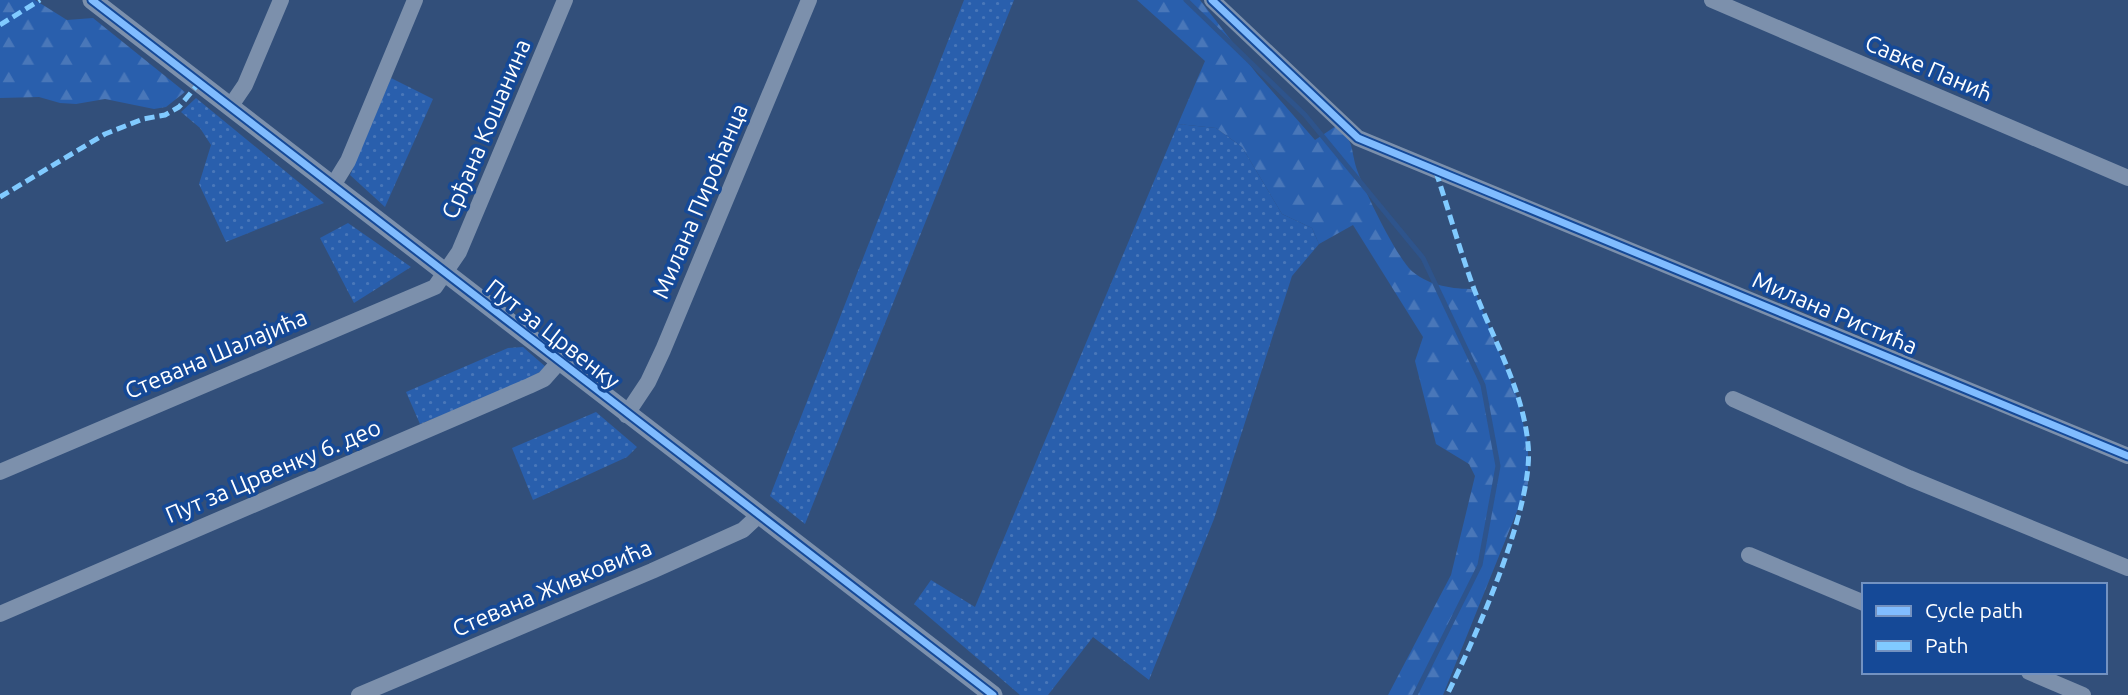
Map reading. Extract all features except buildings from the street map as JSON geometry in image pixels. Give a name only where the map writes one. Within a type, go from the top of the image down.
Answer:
[{"type":"street","name":"Пут за Црвенку","points":[[92,0],[626,415],[993,695]]},
{"type":"street","points":[[230,107],[245,85],[281,0]]},
{"type":"street","points":[[332,187],[348,161],[415,0]]},
{"type":"street","name":"Срђана Кошанина","points":[[446,274],[480,204],[565,0]]},
{"type":"street","name":"Милана Пироћанца","points":[[626,415],[648,382],[663,349],[809,0]]},
{"type":"street","name":"Милана Ристића","points":[[1212,0],[1358,138],[2128,456]]},
{"type":"street","name":"Савке Панић","points":[[1712,0],[2128,178]]},
{"type":"street","name":"Стевана Шалајића","points":[[0,471],[317,335],[426,292],[446,274]]},
{"type":"street","name":"Пут за Црвенку 6. део","points":[[0,614],[529,386],[544,379],[559,362]]},
{"type":"street","points":[[1733,399],[1909,478],[2128,568]]},
{"type":"street","name":"Стевана Живковића","points":[[359,695],[664,566],[743,530],[758,516]]},
{"type":"street","points":[[1749,555],[1862,602]]},
{"type":"street","points":[[2034,674],[2083,695]]},
{"type":"green space","points":[[0,0],[35,0],[67,20],[93,18],[185,92],[166,107],[154,109],[105,99],[76,104],[39,97],[0,98]]},
{"type":"green space","points":[[964,0],[1014,0],[805,524],[770,496]]},
{"type":"green space","points":[[1137,0],[1200,0],[1257,74],[1315,140],[1336,126],[1346,136],[1373,206],[1406,265],[1427,281],[1442,286],[1474,289],[1517,397],[1528,444],[1528,484],[1443,695],[1388,695],[1451,575],[1475,476],[1469,464],[1436,444],[1415,361],[1423,337],[1353,225],[1319,244],[1312,228],[1282,214],[1242,147],[1216,128],[1178,124],[1205,61]]},
{"type":"green space","points":[[391,78],[433,99],[385,207],[350,175]]},
{"type":"green space","points":[[196,98],[324,203],[226,242],[199,184],[211,145],[200,128],[181,112]]},
{"type":"green space","points":[[1178,124],[1216,128],[1242,147],[1282,214],[1312,228],[1319,244],[1292,276],[1214,519],[1149,680],[1093,637],[1048,695],[1020,695],[914,604],[931,580],[975,607]]},
{"type":"green space","points":[[348,223],[411,267],[354,303],[320,238]]},
{"type":"green space","points":[[523,347],[547,368],[515,386],[420,424],[406,392],[508,348]]},
{"type":"green space","points":[[596,412],[637,447],[627,457],[533,500],[512,448]]},
{"type":"waterway","points":[[1186,0],[1305,115],[1423,258],[1483,385],[1498,466],[1480,565],[1415,695]]},
{"type":"marked path","points":[[0,25],[40,0]]},
{"type":"marked path","points":[[0,197],[105,134],[143,119],[165,115],[179,107],[199,83]]},
{"type":"marked path","points":[[1436,172],[1474,289],[1514,384],[1528,444],[1528,470],[1513,535],[1487,607],[1447,695]]},
{"type":"cycle path","points":[[92,0],[993,695]]},
{"type":"cycle path","points":[[1212,0],[1358,138],[2128,456]]}]
